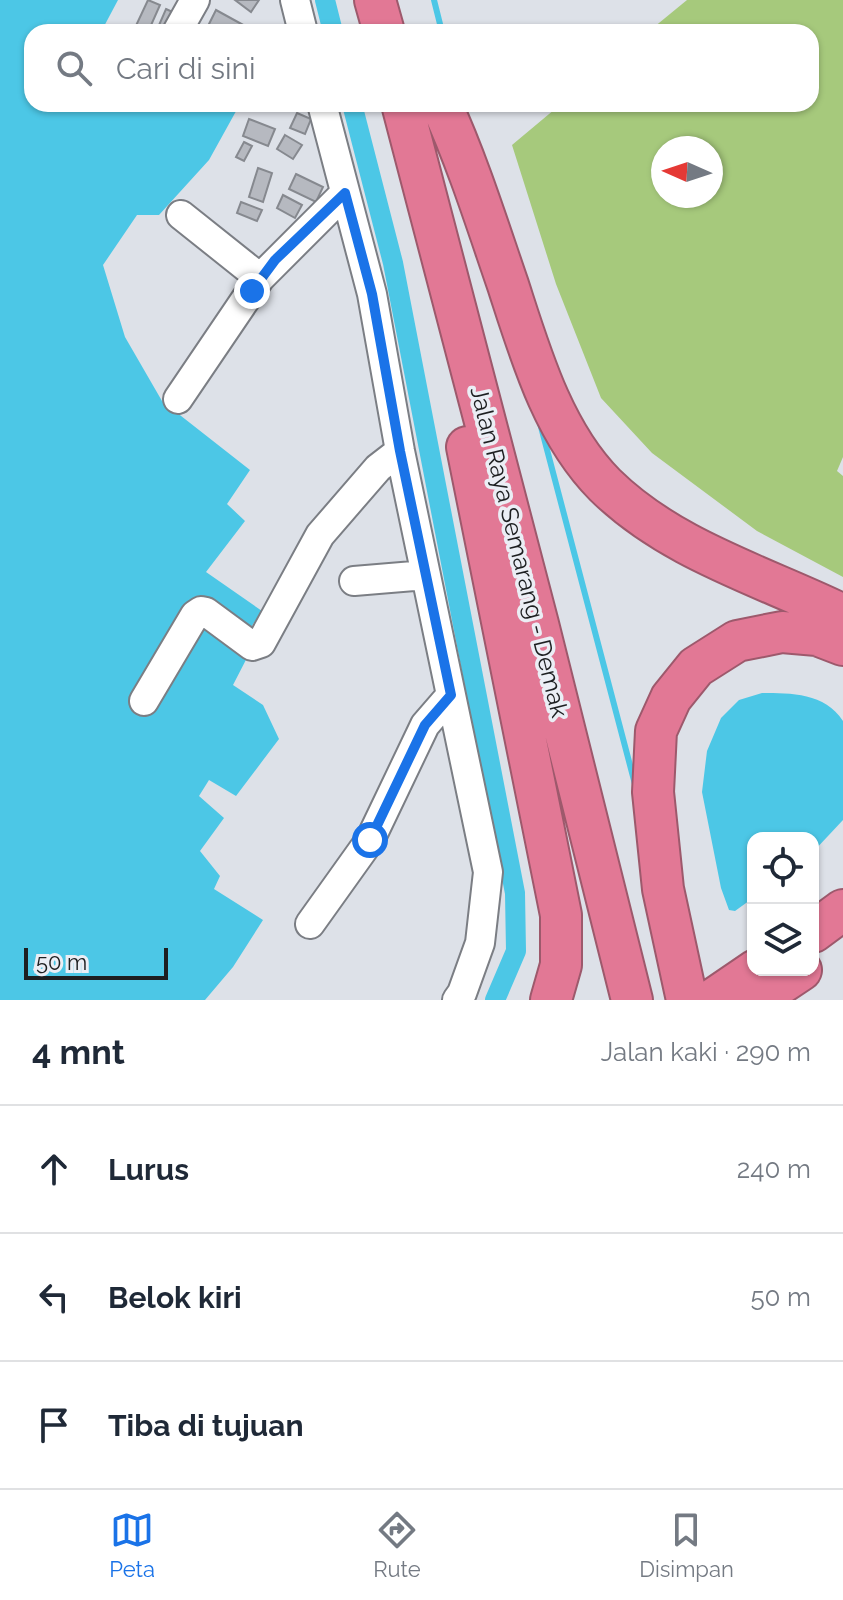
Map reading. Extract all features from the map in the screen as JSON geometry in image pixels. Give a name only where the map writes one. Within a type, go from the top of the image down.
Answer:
[{"type":"highway","points":[[375,0],[382,24]]},
{"type":"highway","points":[[400,0],[407,24]]},
{"type":"highway","points":[[413,112],[486,550],[561,915],[561,965],[551,1000]]},
{"type":"highway","name":"Jalan Raya Semarang - Demak","points":[[413,112],[632,1000]]},
{"type":"highway","name":"Jalan Raya Semarang - Demak","points":[[413,112],[562,618],[657,1000]]},
{"type":"highway","points":[[445,112],[465,156],[533,363],[564,430],[605,484],[647,518],[695,548],[756,579],[843,615]]},
{"type":"highway","points":[[687,1000],[663,889],[653,792],[656,731],[671,698],[696,667],[737,641],[782,632],[817,635],[843,645]]},
{"type":"highway","points":[[819,928],[843,910]]},
{"type":"highway","points":[[819,958],[843,942]]},
{"type":"highway","points":[[712,1000],[747,976]]},
{"type":"highway","points":[[756,1000],[792,976]]},
{"type":"street","points":[[182,24],[195,0]]},
{"type":"street","points":[[295,0],[301,24]]},
{"type":"street","points":[[324,112],[372,294],[400,451],[488,872],[480,943],[457,1000]]},
{"type":"street","points":[[178,399],[260,278],[345,193]]},
{"type":"street","points":[[181,215],[260,278]]},
{"type":"street","points":[[144,701],[195,615],[201,611],[252,646],[261,643],[320,535],[378,468],[400,451]]},
{"type":"street","points":[[354,581],[426,575]]},
{"type":"street","points":[[310,924],[370,840],[425,725],[451,695]]},
{"type":"green space","points":[[687,0],[843,0],[843,457],[837,471],[843,476],[843,577],[757,531],[652,453],[601,398],[556,284],[512,145],[551,112],[819,112],[819,24],[658,24]]},
{"type":"water","points":[[0,0],[118,0],[105,24],[24,24],[24,112],[236,112],[209,160],[159,215],[137,215],[103,265],[125,337],[162,401],[250,470],[227,504],[245,521],[206,572],[262,611],[241,642],[251,650],[233,685],[263,705],[279,739],[236,796],[209,780],[199,796],[224,818],[200,851],[220,876],[214,889],[263,920],[233,967],[205,1000],[0,1000]]},
{"type":"water","points":[[762,693],[796,694],[817,700],[836,712],[843,721],[843,820],[819,846],[819,832],[747,832],[747,902],[735,911],[729,910],[721,888],[702,792],[707,751],[721,718],[739,700]]},
{"type":"building","points":[[148,0],[160,5],[152,24],[137,24]]},
{"type":"building","points":[[235,0],[259,0],[251,12]]},
{"type":"building","points":[[166,9],[177,14],[173,24],[159,24]]},
{"type":"building","points":[[216,10],[241,24],[209,24]]},
{"type":"building","points":[[297,113],[311,119],[305,134],[290,128]]},
{"type":"building","points":[[249,119],[275,129],[268,146],[243,136]]},
{"type":"building","points":[[285,135],[302,145],[293,159],[277,149]]},
{"type":"building","points":[[244,142],[252,146],[244,161],[236,157]]},
{"type":"building","points":[[258,168],[272,173],[263,202],[249,197]]},
{"type":"building","points":[[296,174],[323,187],[316,202],[289,189]]},
{"type":"building","points":[[283,195],[302,205],[295,218],[277,208]]},
{"type":"building","points":[[241,202],[262,210],[257,221],[237,213]]},
{"type":"waterway","points":[[325,0],[331,24]]},
{"type":"waterway","points":[[434,0],[440,24]]},
{"type":"waterway","points":[[354,112],[393,263],[515,893],[516,951],[495,1000]]},
{"type":"waterway","points":[[540,423],[636,788]]},
{"type":"route","points":[[252,291],[275,260],[345,193],[372,294],[400,451],[451,695],[425,725],[370,840]]}]
